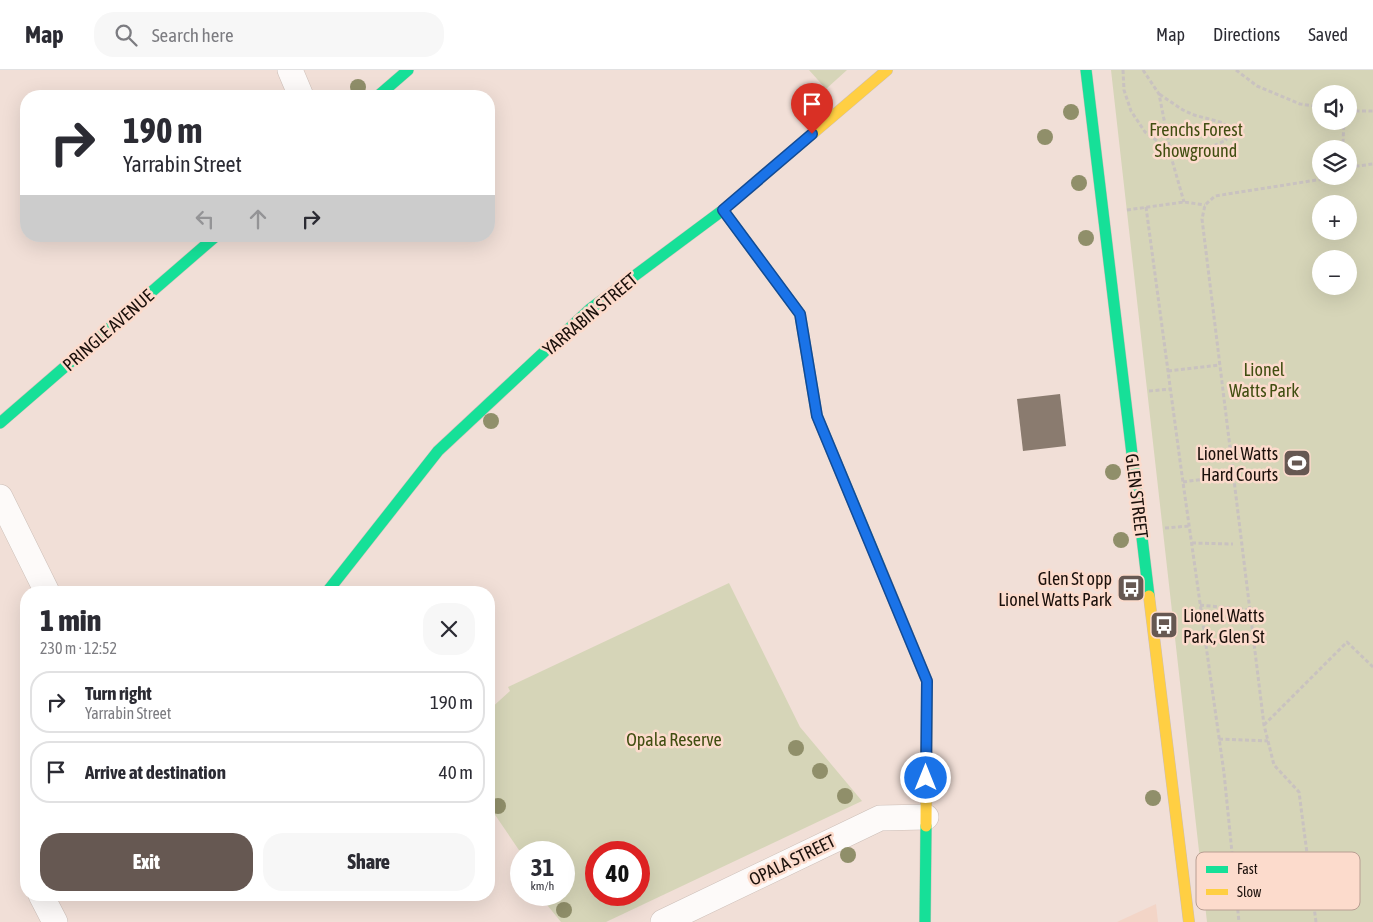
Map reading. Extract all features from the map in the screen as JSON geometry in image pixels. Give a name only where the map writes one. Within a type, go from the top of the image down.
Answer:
[{"type":"street","points":[[290,70],[298,90]]},
{"type":"street","points":[[385,90],[408,70]]},
{"type":"street","name":"YARRABIN STREET","points":[[332,586],[438,451],[590,309],[723,210],[887,70]]},
{"type":"street","name":"GLEN STREET","points":[[1086,70],[1189,922]]},
{"type":"street","points":[[723,210],[800,314],[817,416],[927,681],[925,922]]},
{"type":"street","name":"PRINGLE AVENUE","points":[[0,423],[209,242]]},
{"type":"street","points":[[0,496],[44,586]]},
{"type":"street","name":"OPALA STREET","points":[[663,922],[880,818],[926,817]]},
{"type":"street","points":[[44,901],[55,922]]},
{"type":"path","points":[[1123,70],[1124,90],[1131,111],[1144,132],[1170,150],[1209,148],[1226,140],[1224,123],[1194,115],[1159,94]]},
{"type":"path","points":[[1144,70],[1159,94],[1170,150],[1184,202]]},
{"type":"path","points":[[1236,70],[1257,86],[1300,104],[1312,106]]},
{"type":"path","points":[[1357,111],[1373,112]]},
{"type":"path","points":[[1357,166],[1373,164]]},
{"type":"path","points":[[1307,852],[1299,792],[1274,765],[1264,725],[1202,219],[1205,206],[1215,196],[1312,181]]},
{"type":"path","points":[[1125,210],[1184,202],[1205,206]]},
{"type":"path","points":[[1146,207],[1224,773],[1232,852]]},
{"type":"path","points":[[1168,371],[1220,365]]},
{"type":"path","points":[[1143,392],[1170,389]]},
{"type":"path","points":[[1183,482],[1233,475]]},
{"type":"path","points":[[1192,543],[1234,544]]},
{"type":"path","points":[[1200,605],[1250,610]]},
{"type":"path","points":[[1264,725],[1347,642],[1373,667]]},
{"type":"path","points":[[1219,738],[1268,741]]},
{"type":"shaded area","points":[[1156,904],[1158,922],[1117,922]]},
{"type":"green space","points":[[809,70],[847,70],[826,89]]},
{"type":"green space","name":"Lionel Watts Park","points":[[1111,70],[1373,70],[1373,922],[1207,922],[1206,910],[1360,910],[1360,852],[1199,852]]},
{"type":"green space","name":"Opala Reserve","points":[[729,583],[800,727],[862,801],[650,901],[650,841],[585,841],[585,906],[640,906],[606,922],[561,922],[548,906],[575,906],[575,841],[513,841],[495,815],[495,705],[510,691],[508,687]]},
{"type":"building","points":[[1060,394],[1066,446],[1023,451],[1017,399]]},
{"type":"traffic: fast","points":[[385,90],[408,70]]},
{"type":"traffic: fast","points":[[1086,70],[1149,596]]},
{"type":"traffic: fast","points":[[723,210],[800,314],[817,416],[880,567]]},
{"type":"traffic: fast","points":[[332,586],[438,451],[590,309],[723,210]]},
{"type":"traffic: fast","points":[[0,423],[209,242]]},
{"type":"traffic: fast","points":[[925,922],[926,826]]},
{"type":"traffic: slow","points":[[723,210],[887,70]]},
{"type":"traffic: slow","points":[[880,567],[927,681],[926,826]]},
{"type":"traffic: slow","points":[[1149,596],[1189,922]]},
{"type":"place","name":"Lionel Watts Hard Courts","points":[[1297,463]]},
{"type":"place","name":"Glen St opp Lionel Watts Park","points":[[1131,588]]},
{"type":"place","name":"Lionel Watts Park, Glen St","points":[[1164,625]]},
{"type":"route","points":[[812,134],[723,210],[800,314],[817,416],[927,681],[926,778]]},
{"type":"park label","name":"Frenchs Forest Showground","points":[[1196,139]]}]
